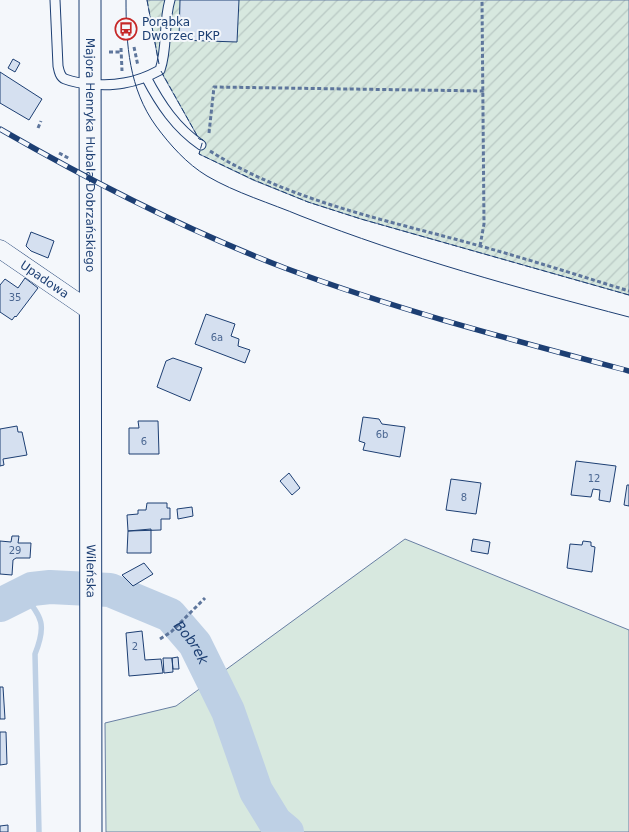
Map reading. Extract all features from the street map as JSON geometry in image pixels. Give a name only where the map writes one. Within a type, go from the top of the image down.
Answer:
[{"type":"street","name":"Majora Henryka Hubala-Dobrzańskiego","points":[[90,0],[90,310]]},
{"type":"street","name":"Upadowa","points":[[0,249],[90,310]]},
{"type":"street","name":"Wileńska","points":[[90,310],[91,832]]},
{"type":"lane","points":[[55,0],[60,74],[64,79],[90,84],[122,84],[144,78],[160,70],[164,59],[165,28],[170,0]]},
{"type":"lane","points":[[144,78],[174,121],[191,138],[204,147]]},
{"type":"path","points":[[480,246],[484,224],[482,0]]},
{"type":"path","points":[[134,47],[144,78]]},
{"type":"path","points":[[107,52],[121,50],[122,84]]},
{"type":"path","points":[[484,91],[214,87],[204,147],[228,163],[255,176],[310,198],[629,291]]},
{"type":"path","points":[[38,128],[42,121]]},
{"type":"path","points":[[59,153],[75,162]]},
{"type":"path","points":[[160,638],[171,632],[205,598]]},
{"type":"shaded area","points":[[147,0],[629,0],[629,295],[361,219],[308,202],[253,180],[199,154],[203,140],[199,139],[160,70]]},
{"type":"shaded area","points":[[405,539],[629,630],[629,832],[106,832],[105,723],[176,706]]},
{"type":"building","points":[[180,0],[239,0],[237,42],[179,40]]},
{"type":"building","points":[[13,59],[20,63],[15,72],[8,68]]},
{"type":"building","points":[[0,72],[42,99],[29,120],[0,103]]},
{"type":"building","points":[[31,232],[54,241],[48,258],[31,251],[26,246]]},
{"type":"building","points":[[25,278],[38,288],[12,320],[0,312],[0,285],[5,279],[18,288]]},
{"type":"building","points":[[206,314],[235,324],[231,336],[239,339],[238,346],[250,350],[245,363],[195,344]]},
{"type":"building","points":[[173,358],[202,368],[190,401],[157,387],[166,361]]},
{"type":"building","points":[[363,417],[379,419],[382,424],[405,427],[400,457],[363,450],[365,443],[359,441]]},
{"type":"building","points":[[138,421],[158,421],[159,454],[129,454],[129,428],[139,428]]},
{"type":"building","points":[[17,426],[18,432],[22,432],[27,455],[3,459],[4,465],[0,466],[0,429]]},
{"type":"building","points":[[576,461],[616,466],[610,502],[599,500],[600,490],[593,489],[591,497],[571,495]]},
{"type":"building","points":[[289,473],[300,488],[292,495],[280,481]]},
{"type":"building","points":[[451,479],[481,483],[476,514],[446,510]]},
{"type":"building","points":[[627,485],[629,485],[629,506],[624,505]]},
{"type":"building","points":[[147,503],[167,503],[167,508],[170,508],[170,519],[161,519],[161,530],[128,531],[127,515],[138,514],[138,510],[146,510]]},
{"type":"building","points":[[192,507],[193,516],[178,519],[177,509]]},
{"type":"building","points":[[151,529],[151,553],[127,553],[128,531]]},
{"type":"building","points":[[12,536],[19,536],[18,543],[31,543],[30,558],[16,558],[13,560],[12,575],[0,574],[0,541],[11,542]]},
{"type":"building","points":[[473,539],[490,542],[488,554],[471,551]]},
{"type":"building","points":[[583,541],[591,542],[591,546],[595,547],[592,572],[567,568],[570,544],[582,545]]},
{"type":"building","points":[[144,563],[153,574],[133,586],[122,575]]},
{"type":"building","points":[[142,631],[145,660],[161,659],[163,673],[129,676],[126,633]]},
{"type":"building","points":[[178,657],[179,669],[173,669],[172,658]]},
{"type":"building","points":[[163,658],[172,658],[173,672],[164,673]]},
{"type":"building","points":[[0,687],[3,687],[5,719],[0,719]]},
{"type":"building","points":[[0,732],[6,732],[7,764],[0,765]]},
{"type":"building","points":[[8,825],[8,832],[0,832],[0,826]]},
{"type":"waterway","name":"Bobrek","points":[[0,605],[32,589],[50,587],[110,590],[170,615],[195,644],[228,711],[256,791],[275,822],[287,832]]},
{"type":"waterway","points":[[23,594],[35,609],[41,622],[41,635],[35,654],[39,832]]},
{"type":"tram line","points":[[126,0],[128,49],[140,97],[147,112],[167,140],[179,154],[207,176],[253,198],[423,259],[629,317]]},
{"type":"railway","points":[[0,129],[69,168],[140,204],[212,238],[285,268],[412,311],[629,371]]},
{"type":"fence","points":[[147,0],[159,64]]},
{"type":"fence","points":[[161,71],[199,139],[203,140],[199,154],[254,180],[308,202],[361,219],[629,295]]},
{"type":"place","name":"Porąbka Dworzec PKP","points":[[126,29]]}]
